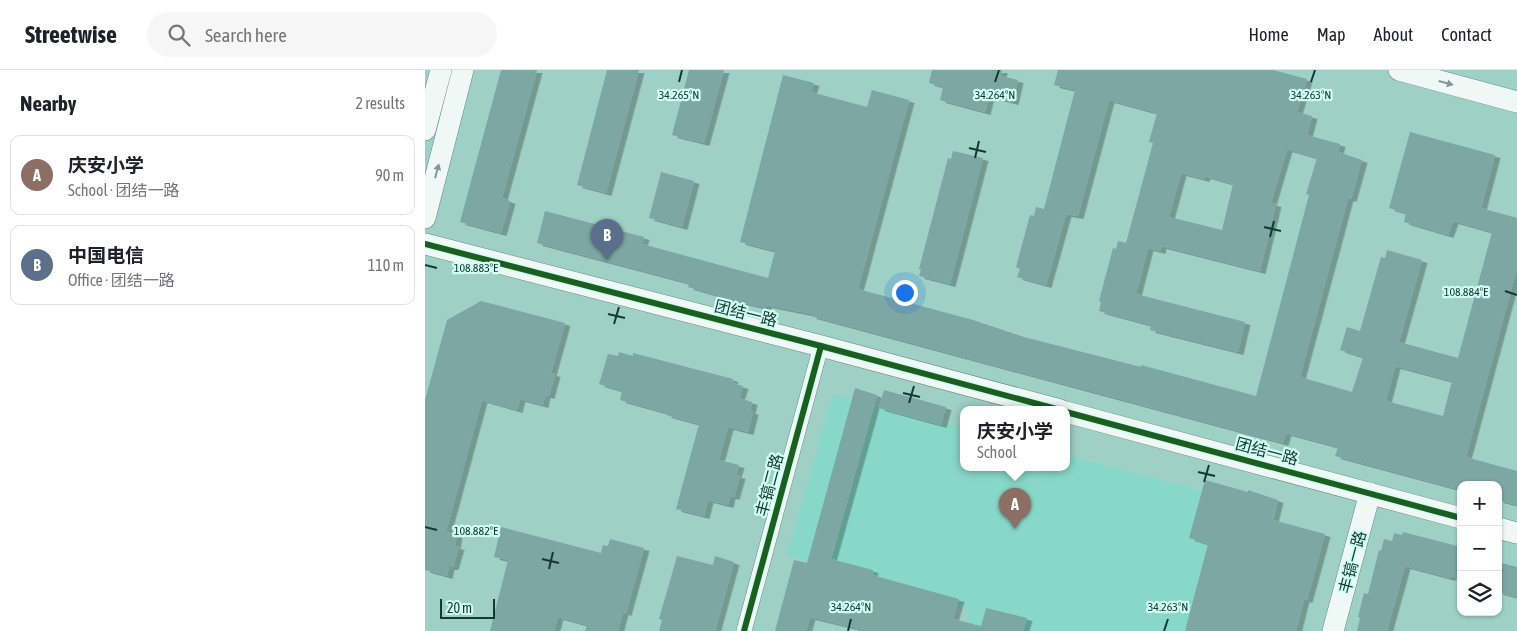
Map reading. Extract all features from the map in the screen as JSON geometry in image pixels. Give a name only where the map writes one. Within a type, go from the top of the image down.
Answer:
[{"type":"street","points":[[425,130],[441,70]]},
{"type":"street","points":[[425,218],[463,70]]},
{"type":"street","points":[[1399,70],[1517,102]]},
{"type":"street","name":"团结一路","points":[[425,244],[1045,406]]},
{"type":"street","name":"丰镐二路","points":[[745,631],[821,346]]},
{"type":"street","name":"团结一路","points":[[1070,413],[1457,517]]},
{"type":"street","name":"丰镐一路","points":[[1333,631],[1370,493]]},
{"type":"street","points":[[1502,529],[1517,533]]},
{"type":"shaded area","points":[[833,394],[960,427],[960,471],[1070,471],[1070,456],[1242,501],[1208,631],[967,631],[968,608],[787,556]]},
{"type":"building","points":[[501,70],[537,70],[502,198],[510,201],[501,233],[460,222]]},
{"type":"building","points":[[607,70],[639,70],[606,193],[577,185]]},
{"type":"building","points":[[689,70],[724,70],[704,143],[672,135]]},
{"type":"building","points":[[932,70],[1002,70],[1001,76],[1018,80],[1013,102],[989,96],[985,112],[940,100],[943,87],[929,83]]},
{"type":"building","points":[[1058,70],[1273,70],[1307,79],[1297,112],[1312,116],[1307,135],[1340,144],[1338,152],[1362,160],[1351,199],[1348,198],[1300,377],[1352,392],[1363,357],[1340,350],[1347,327],[1360,331],[1381,257],[1385,258],[1387,250],[1422,260],[1399,342],[1458,358],[1492,232],[1453,221],[1448,235],[1404,222],[1406,213],[1389,208],[1410,132],[1495,155],[1481,208],[1517,218],[1517,268],[1466,457],[1517,471],[1517,505],[1502,501],[1502,481],[1457,481],[1457,489],[1335,456],[1338,447],[1286,433],[1283,443],[811,316],[811,314],[745,303],[688,287],[689,283],[537,243],[545,211],[644,237],[642,244],[768,278],[775,251],[740,242],[783,75],[814,83],[811,92],[867,107],[872,90],[909,100],[858,289],[973,320],[1024,337],[1141,367],[1141,365],[1256,396],[1309,195],[1306,194],[1317,158],[1287,149],[1271,203],[1276,204],[1260,271],[1161,246],[1160,251],[1148,248],[1136,294],[1245,322],[1238,352],[1150,330],[1151,325],[1099,311],[1101,302],[1099,301],[1113,248],[1116,249],[1118,241],[1126,243],[1153,143],[1149,142],[1157,113],[1109,100],[1078,216],[1066,214],[1046,285],[1017,277],[1020,269],[1016,267],[1030,215],[1034,216],[1036,207],[1044,209],[1075,90],[1054,85]],"holes":[[[1181,173],[1204,179],[1205,176],[1233,184],[1222,230],[1169,217]],[[1395,366],[1452,381],[1443,416],[1386,401]]]},
{"type":"building","points":[[953,151],[983,158],[950,284],[919,276],[921,269],[919,269],[948,158],[951,159]]},
{"type":"building","points":[[661,172],[694,181],[682,227],[649,218]]},
{"type":"building","points":[[481,301],[565,323],[551,373],[555,374],[549,396],[545,395],[543,405],[520,399],[517,410],[482,400],[446,532],[457,535],[455,546],[459,547],[453,567],[449,567],[447,576],[425,570],[425,400],[447,320]]},
{"type":"building","points":[[619,352],[633,356],[633,353],[733,379],[732,383],[743,386],[739,398],[752,402],[750,411],[753,412],[748,432],[728,427],[719,460],[739,465],[736,475],[740,476],[734,497],[730,496],[728,505],[708,500],[704,516],[676,509],[699,424],[620,400],[622,391],[599,384],[608,354],[618,356]]},
{"type":"building","points":[[855,388],[877,395],[831,559],[873,570],[872,575],[959,599],[953,619],[981,626],[986,608],[1027,618],[1023,631],[868,631],[810,617],[806,631],[775,631],[794,560],[807,563]]},
{"type":"building","points":[[884,390],[946,407],[941,425],[879,408]]},
{"type":"building","points":[[1205,480],[1248,492],[1248,490],[1278,500],[1273,520],[1325,534],[1307,600],[1304,599],[1296,631],[1185,631],[1208,544],[1189,538]]},
{"type":"building","points":[[501,527],[601,553],[603,545],[608,546],[610,539],[644,548],[626,613],[623,612],[618,631],[585,631],[587,625],[558,617],[554,631],[490,631],[508,560],[494,557]]},
{"type":"building","points":[[1403,532],[1457,546],[1457,578],[1450,576],[1450,578],[1405,566],[1387,631],[1357,631],[1360,618],[1358,617],[1364,593],[1368,594],[1379,550],[1381,551],[1384,539],[1392,541],[1394,533],[1402,535]]},
{"type":"building","points":[[677,556],[713,565],[715,556],[734,562],[715,631],[659,631],[662,620],[659,619]]},
{"type":"building","points":[[1502,563],[1517,567],[1517,597],[1502,593]]},
{"type":"cycle path","points":[[425,244],[1045,406]]},
{"type":"cycle path","points":[[744,631],[821,346]]},
{"type":"cycle path","points":[[1070,413],[1457,517]]},
{"type":"place","name":"中国电信","points":[[607,260]]},
{"type":"place","name":"庆安小学","points":[[1015,529]]}]
